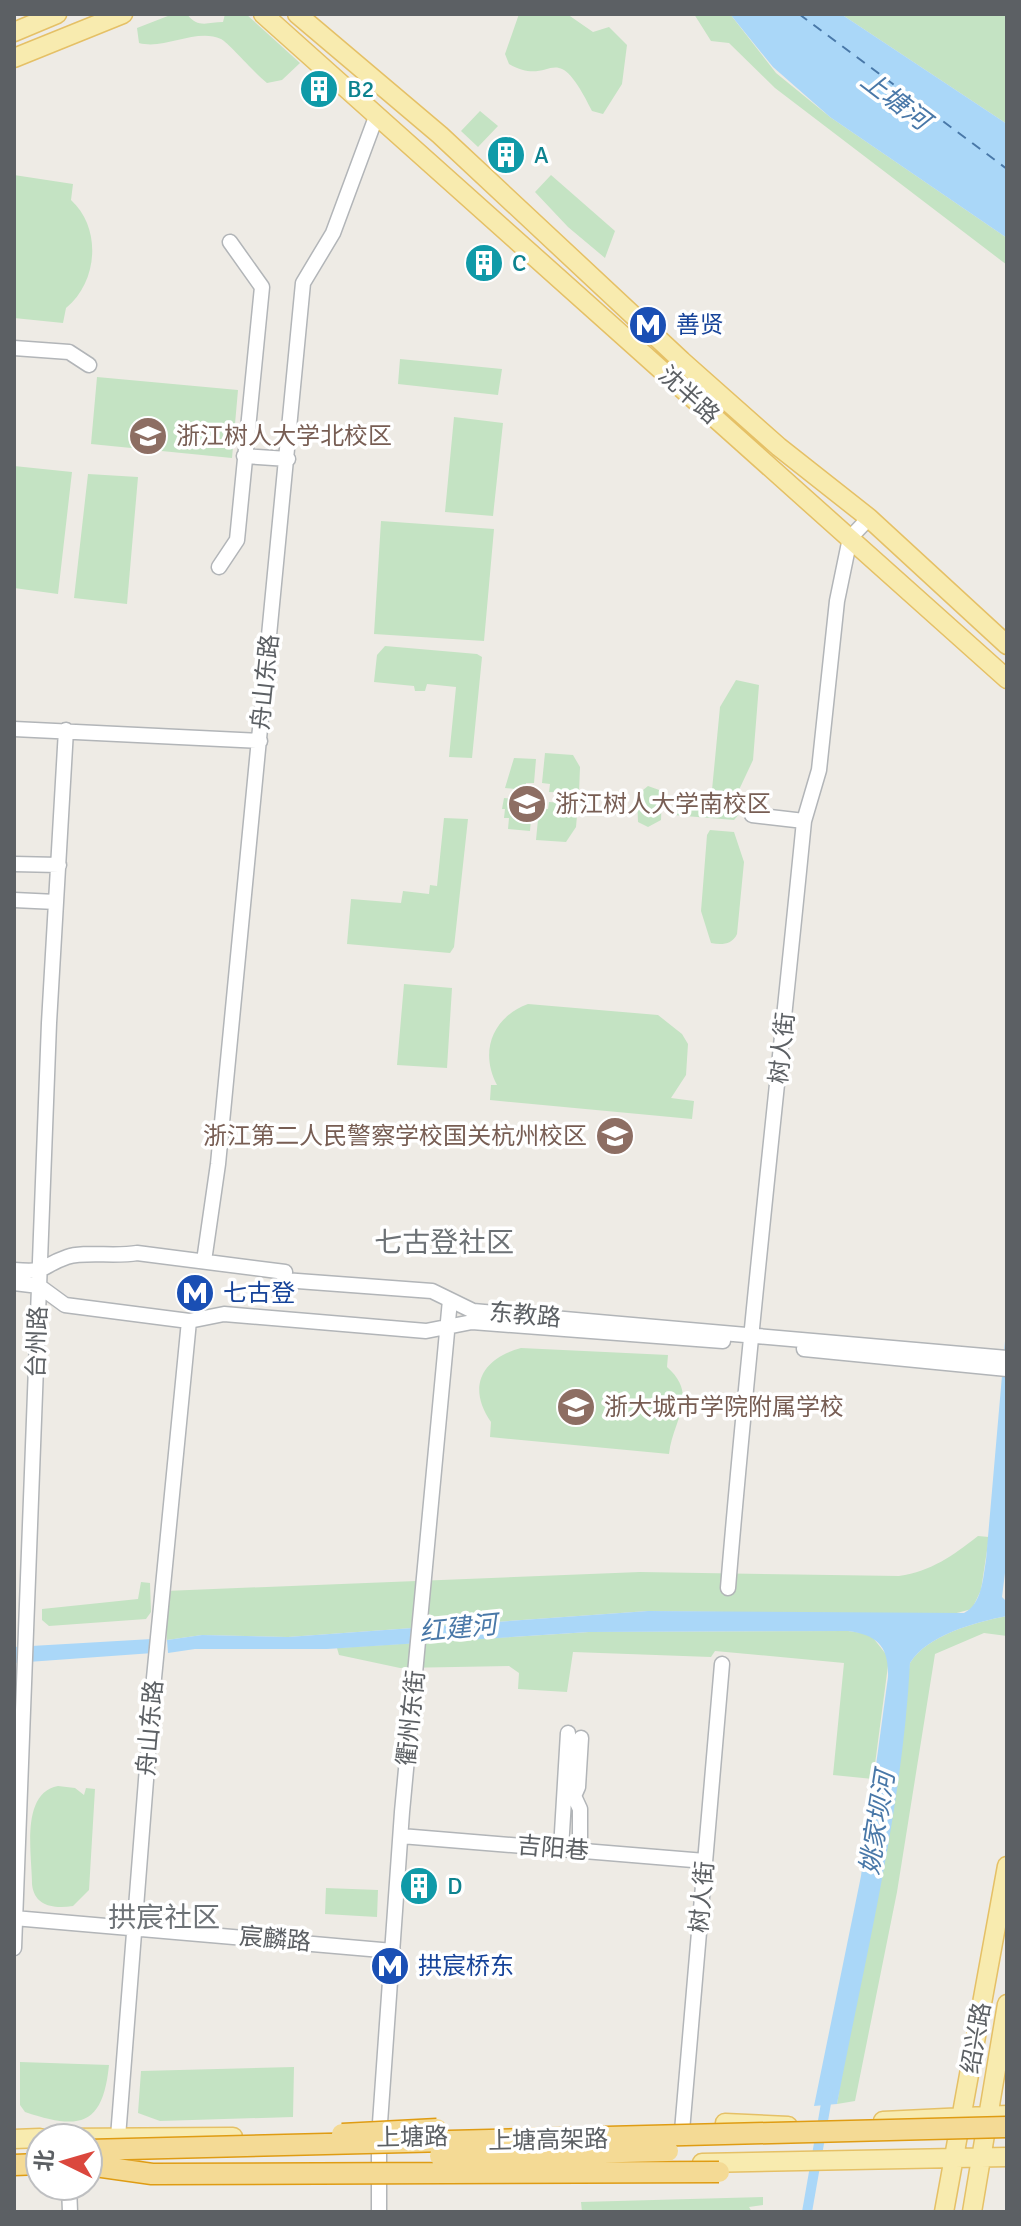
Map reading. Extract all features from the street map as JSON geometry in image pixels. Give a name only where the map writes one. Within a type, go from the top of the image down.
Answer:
[{"type":"highway","points":[[104,2148],[157,2140],[319,2137],[370,2130],[725,2123]]},
{"type":"highway","name":"上塘高架路","points":[[104,2150],[1007,2127]]},
{"type":"highway","name":"上塘高架路","points":[[104,2164],[1007,2140]]},
{"type":"highway","points":[[104,2166],[152,2174],[719,2172]]},
{"type":"main road","points":[[14,32],[57,14]]},
{"type":"main road","points":[[14,58],[123,14]]},
{"type":"main road","name":"沈半路","points":[[263,14],[1007,679]]},
{"type":"main road","name":"沈半路","points":[[297,14],[440,135],[779,447],[869,518],[1007,645]]},
{"type":"main road","name":"绍兴路","points":[[944,2212],[1007,1866]]},
{"type":"main road","name":"绍兴路","points":[[972,2212],[1007,2004]]},
{"type":"main road","name":"上塘路","points":[[104,2137],[379,2137],[682,2131],[1007,2115]]},
{"type":"main road","points":[[725,2123],[795,2127]]},
{"type":"main road","name":"上塘路","points":[[104,2172],[795,2163],[1007,2157]]},
{"type":"main road","points":[[719,2172],[774,2169],[795,2163]]},
{"type":"street","name":"舟山东路","points":[[204,1261],[218,1164],[303,283],[333,233],[376,117]]},
{"type":"street","points":[[219,567],[237,540],[262,287],[230,242]]},
{"type":"street","points":[[14,348],[69,352],[89,365]]},
{"type":"street","points":[[244,456],[288,459]]},
{"type":"street","points":[[850,538],[869,518]]},
{"type":"street","name":"树人街","points":[[728,1588],[748,1338],[770,1165],[804,821],[819,770],[837,601],[850,538]]},
{"type":"street","points":[[14,729],[260,741]]},
{"type":"street","name":"台州路","points":[[14,1948],[27,1620],[21,1607],[66,730]]},
{"type":"street","points":[[752,815],[804,821]]},
{"type":"street","points":[[14,864],[59,865]]},
{"type":"street","points":[[14,900],[56,902]]},
{"type":"street","name":"东教路","points":[[14,1283],[39,1279],[69,1256],[115,1258],[137,1253],[285,1272],[284,1280],[432,1291],[473,1311],[968,1360],[1007,1369]]},
{"type":"street","name":"东教路","points":[[14,1270],[39,1279],[65,1305],[189,1321],[224,1314],[426,1331],[472,1322],[748,1338]]},
{"type":"street","name":"衢州东街","points":[[379,2212],[379,2137],[401,1836],[450,1300]]},
{"type":"street","name":"舟山东路","points":[[118,2137],[154,1678],[189,1321]]},
{"type":"street","name":"东教路","points":[[968,1360],[1007,1358]]},
{"type":"street","name":"树人街","points":[[682,2131],[722,1664]]},
{"type":"street","points":[[561,1849],[574,1736],[574,1802],[580,1809],[580,1851]]},
{"type":"street","name":"吉阳巷","points":[[401,1836],[705,1861]]},
{"type":"street","name":"宸麟路","points":[[15,1918],[393,1951]]},
{"type":"green space","points":[[173,14],[187,14],[195,22],[204,24],[223,22],[225,14],[246,14],[300,63],[282,80],[267,83],[221,39],[201,36],[159,44],[139,43],[137,28]]},
{"type":"green space","points":[[519,14],[567,14],[593,32],[609,27],[627,45],[622,84],[603,114],[592,111],[579,87],[560,68],[535,71],[509,64],[505,54]]},
{"type":"green space","points":[[694,14],[730,14],[776,73],[830,117],[1007,238],[1007,265],[775,88],[729,43],[711,41]]},
{"type":"green space","points":[[841,14],[1007,14],[1007,124]]},
{"type":"green space","points":[[480,111],[498,126],[478,147],[461,131]]},
{"type":"green space","points":[[14,175],[73,184],[71,200],[88,225],[92,255],[90,270],[77,297],[66,308],[63,323],[14,318]]},
{"type":"green space","points":[[551,175],[615,231],[605,258],[568,227],[535,192]]},
{"type":"green space","points":[[400,359],[502,369],[498,395],[398,384]]},
{"type":"green space","points":[[97,377],[238,390],[232,458],[91,444]]},
{"type":"green space","points":[[454,417],[503,423],[493,516],[445,512]]},
{"type":"green space","points":[[14,466],[72,472],[58,594],[14,588]]},
{"type":"green space","points":[[88,474],[138,477],[127,604],[74,598]]},
{"type":"green space","points":[[381,521],[494,529],[484,641],[374,634]]},
{"type":"green space","points":[[385,646],[477,654],[482,657],[472,758],[449,757],[456,687],[427,684],[425,691],[415,691],[414,686],[374,682],[377,655]]},
{"type":"green space","points":[[736,680],[759,685],[753,760],[738,792],[712,790],[720,707]]},
{"type":"green space","points":[[545,753],[573,755],[580,767],[579,793],[549,792],[550,784],[542,783]]},
{"type":"green space","points":[[514,758],[536,759],[534,783],[526,783],[525,790],[505,788]]},
{"type":"green space","points":[[648,786],[662,791],[661,820],[648,827],[638,822],[637,795]]},
{"type":"green space","points":[[504,798],[525,800],[524,807],[532,807],[530,831],[508,829],[509,818],[504,818],[505,809],[502,809]]},
{"type":"green space","points":[[675,799],[735,804],[740,813],[734,820],[673,815]]},
{"type":"green space","points":[[549,802],[578,804],[576,827],[566,842],[536,840],[539,809],[548,809]]},
{"type":"green space","points":[[444,818],[468,819],[454,947],[450,953],[347,944],[351,899],[401,903],[403,891],[429,894],[430,885],[437,886]]},
{"type":"green space","points":[[710,830],[734,832],[744,862],[737,934],[722,944],[711,943],[701,911],[707,835]]},
{"type":"green space","points":[[404,984],[452,988],[447,1068],[397,1065]]},
{"type":"green space","points":[[528,1004],[658,1015],[682,1034],[688,1044],[686,1075],[671,1098],[694,1101],[692,1119],[490,1100],[491,1085],[497,1085],[489,1060],[493,1037],[506,1017]]},
{"type":"green space","points":[[521,1348],[668,1355],[667,1367],[682,1388],[683,1399],[669,1454],[490,1437],[491,1422],[480,1397],[482,1376],[496,1359]]},
{"type":"green space","points":[[978,1536],[989,1537],[981,1590],[972,1609],[949,1615],[648,1611],[288,1637],[202,1635],[167,1640],[165,1591],[640,1572],[899,1576],[941,1562]]},
{"type":"green space","points":[[141,1582],[150,1583],[151,1612],[146,1619],[49,1626],[42,1620],[42,1609],[138,1599]]},
{"type":"green space","points":[[1007,1616],[1007,1636],[984,1633],[935,1654],[897,1892],[855,2101],[837,2104],[910,1663],[940,1637],[967,1626]]},
{"type":"green space","points":[[848,1631],[870,1634],[889,1658],[873,1779],[833,1775],[844,1663],[715,1651],[711,1657],[573,1652],[567,1692],[518,1689],[519,1673],[509,1666],[400,1668],[339,1655],[337,1648],[589,1632]]},
{"type":"green space","points":[[58,1786],[75,1788],[84,1795],[86,1788],[95,1789],[89,1890],[73,1906],[66,1907],[41,1901],[36,1897],[32,1884],[30,1842],[33,1812],[46,1791]]},
{"type":"green space","points":[[326,1888],[378,1890],[377,1917],[325,1914]]},
{"type":"green space","points":[[20,2062],[109,2065],[106,2085],[95,2111],[75,2121],[44,2118],[25,2112],[20,2105]]},
{"type":"green space","points":[[294,2067],[293,2117],[160,2121],[138,2113],[141,2071]]},
{"type":"green space","points":[[763,2197],[763,2205],[749,2207],[752,2212],[582,2212],[581,2202]]},
{"type":"water","name":"上塘河","points":[[730,14],[841,14],[1007,124],[1007,238],[830,117],[773,67]]},
{"type":"water","name":"红建河","points":[[1007,1318],[1007,1557],[1002,1597],[1007,1602],[1007,1616],[967,1626],[940,1637],[910,1663],[891,1830],[837,2104],[814,2106],[861,1876],[888,1677],[886,1657],[874,1639],[848,1631],[589,1632],[327,1649],[195,1649],[168,1653],[167,1640],[202,1635],[288,1637],[648,1611],[964,1613],[978,1597],[986,1560]]},
{"type":"water","points":[[152,1639],[153,1653],[14,1663],[14,1647]]},
{"type":"waterway","name":"姚家坝河","points":[[807,2212],[828,2092]]},
{"type":"ferry route","points":[[799,14],[1007,169]]},
{"type":"place","name":"B2","points":[[319,89]]},
{"type":"place","name":"A","points":[[506,155]]},
{"type":"place","name":"C","points":[[484,263]]},
{"type":"place","name":"善贤","points":[[648,325]]},
{"type":"place","name":"浙江树人大学北校区","points":[[148,436]]},
{"type":"place","name":"浙江树人大学南校区","points":[[527,804]]},
{"type":"place","name":"浙江第二人民警察学校国关杭州校区","points":[[615,1136]]},
{"type":"place","name":"七古登","points":[[195,1293]]},
{"type":"place","name":"浙大城市学院附属学校","points":[[576,1407]]},
{"type":"place","name":"D","points":[[419,1886]]},
{"type":"place","name":"拱宸桥东","points":[[390,1966]]},
{"type":"district","name":"七古登社区","points":[[444,1243]]},
{"type":"district","name":"拱宸社区","points":[[164,1918]]}]
